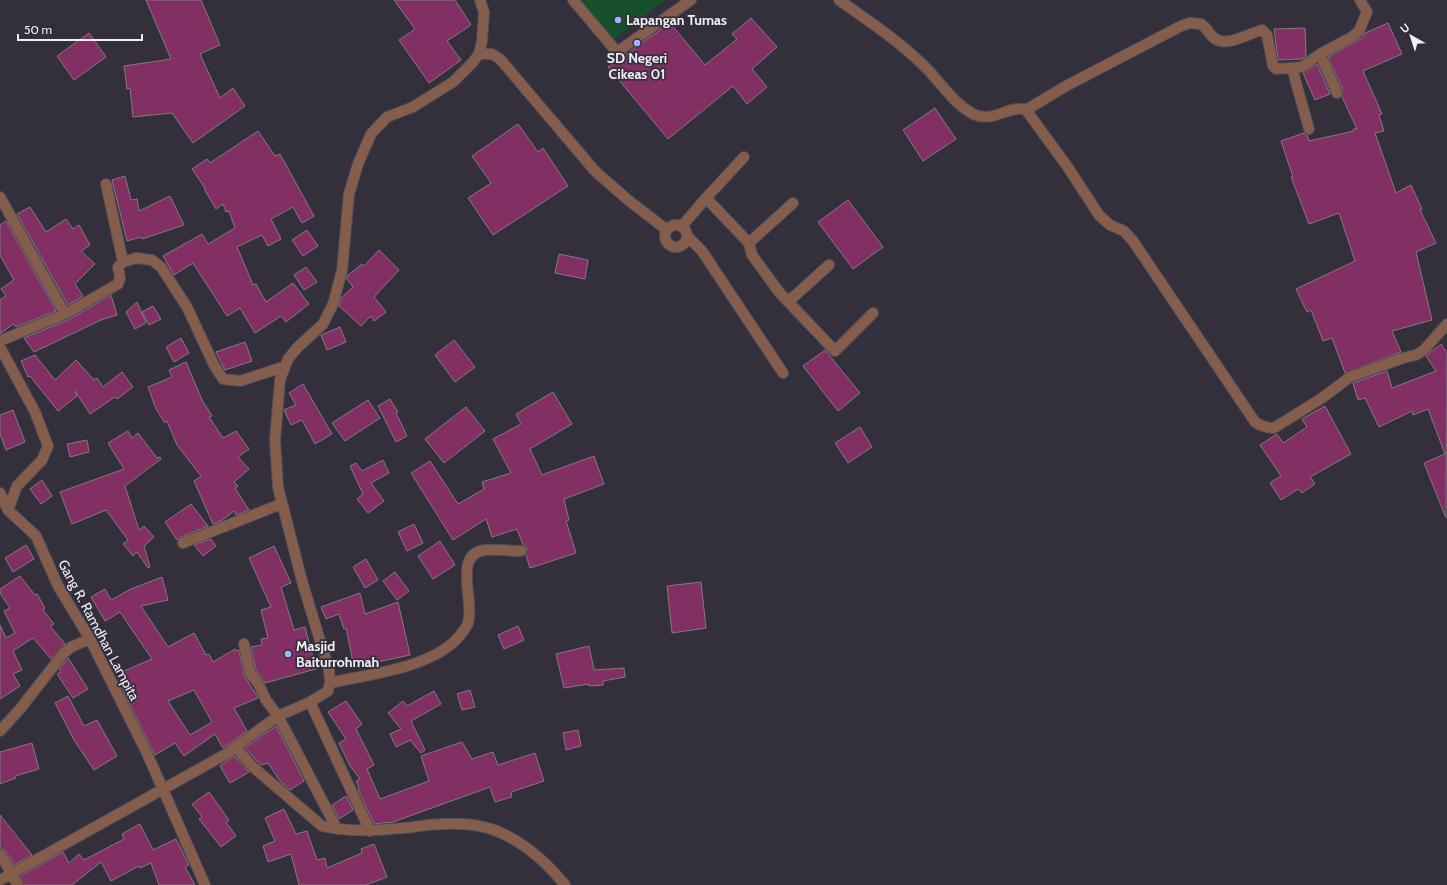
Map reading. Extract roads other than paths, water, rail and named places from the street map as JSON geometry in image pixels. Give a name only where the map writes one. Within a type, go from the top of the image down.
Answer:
[{"type":"street","points":[[0,880],[226,754],[278,716],[310,702],[328,691],[330,683],[322,642],[281,504],[278,487],[275,440],[280,380],[284,367],[297,348],[323,324],[333,304],[342,271],[349,194],[358,164],[371,134],[387,117],[413,107],[453,82],[473,62],[479,54],[484,24],[484,12],[480,0]]},
{"type":"street","points":[[573,0],[617,52],[691,0]]},
{"type":"street","points":[[839,0],[898,41],[928,68],[952,97],[974,114],[985,117],[997,116],[1014,110],[1026,110],[1066,86],[1181,26],[1190,23],[1202,24],[1214,38],[1224,40],[1236,41],[1250,33],[1262,30],[1267,35],[1273,66],[1278,70],[1302,67],[1320,54],[1352,37],[1358,31],[1366,12],[1360,0]]},
{"type":"street","points":[[479,54],[492,54],[500,59],[595,171],[628,200],[667,230]]},
{"type":"street","points":[[1320,54],[1337,93]]},
{"type":"street","points":[[1292,68],[1309,129]]},
{"type":"street","points":[[1026,110],[1067,166],[1099,215],[1110,225],[1124,231],[1133,241],[1255,422],[1260,425],[1267,428],[1274,428],[1322,398],[1350,377],[1403,358],[1416,355],[1424,350],[1447,324]]},
{"type":"street","points":[[682,226],[744,157]]},
{"type":"street","points":[[106,184],[123,262]]},
{"type":"street","points":[[0,197],[65,314]]},
{"type":"street","points":[[706,198],[749,243],[752,255],[779,292],[835,351],[874,313]]},
{"type":"street","points":[[749,243],[793,203]]},
{"type":"street","points":[[688,237],[685,243],[679,247],[673,246],[667,242],[665,236],[667,230],[671,226],[677,224],[682,226],[687,231],[688,237],[702,252],[783,373]]},
{"type":"street","points":[[0,341],[65,314],[118,284],[120,278],[118,266],[123,262],[136,258],[149,259],[161,267],[185,302],[214,365],[223,379],[240,381],[284,367]]},
{"type":"street","points":[[789,301],[829,265]]},
{"type":"street","points":[[0,347],[35,412],[48,446],[42,460],[17,486],[8,510]]},
{"type":"street","name":"Gang R. Ramdhan Lampita","points":[[0,493],[8,510],[36,536],[58,586],[90,639],[164,788],[205,885]]},
{"type":"street","points":[[184,543],[281,504]]},
{"type":"street","points":[[330,683],[407,666],[424,659],[455,641],[468,623],[470,605],[466,574],[467,563],[474,555],[483,550],[521,551]]},
{"type":"street","points":[[0,731],[20,709],[63,654],[71,646],[90,639]]},
{"type":"street","points":[[244,644],[250,673],[258,683],[266,700],[278,716],[337,829]]},
{"type":"street","points":[[310,702],[370,831]]},
{"type":"street","points":[[235,747],[253,767],[313,820],[322,826],[337,829],[370,831],[452,824],[479,826],[493,830],[538,856],[565,885]]},
{"type":"street","points":[[0,854],[18,885]]},
{"type":"place","name":"Lapangan Tumas","points":[[618,20]]},
{"type":"place","name":"SD Negeri Cikeas 01","points":[[637,43]]},
{"type":"place","name":"Masjid Baiturrohmah","points":[[288,654]]}]
